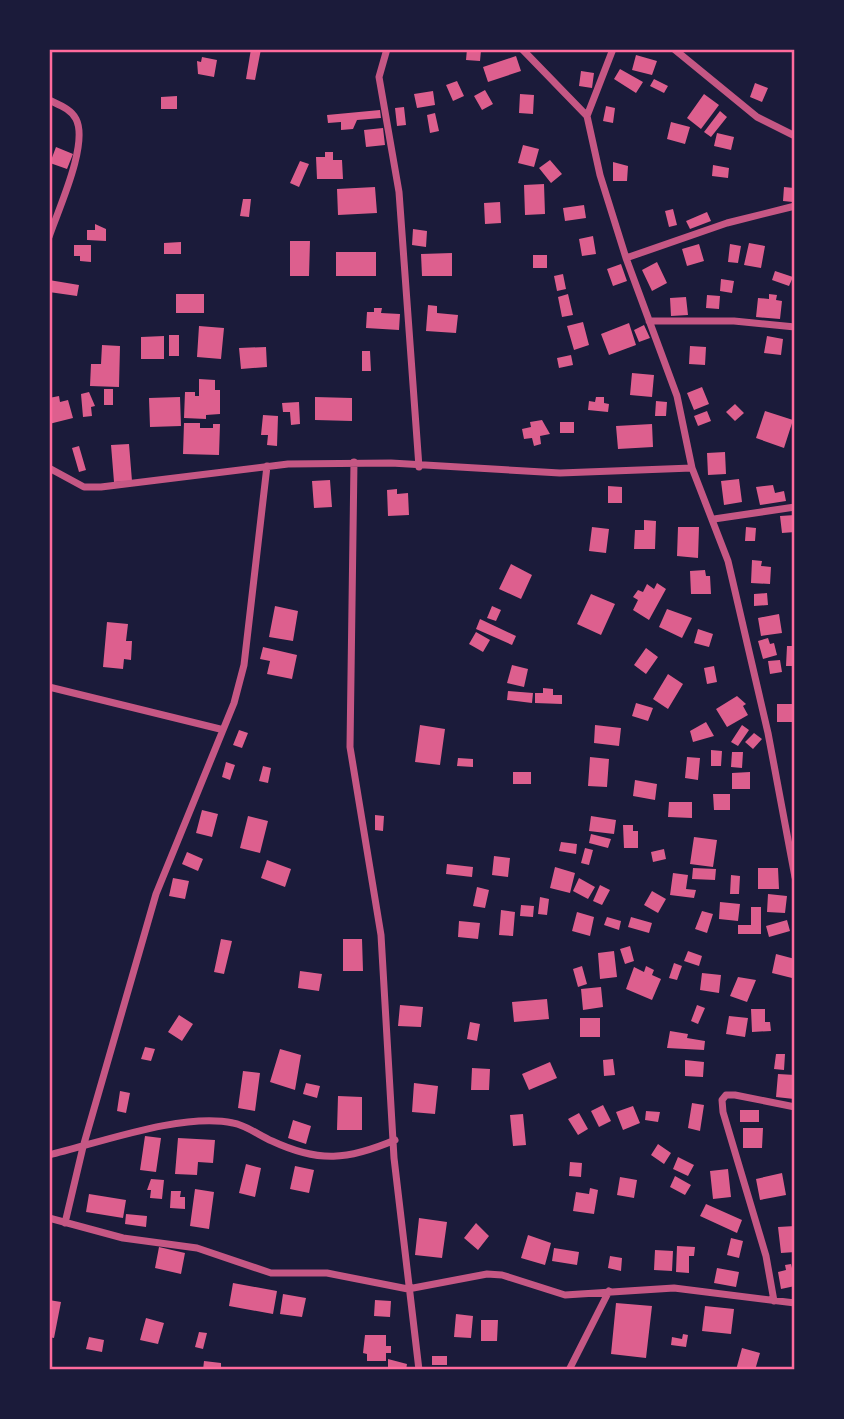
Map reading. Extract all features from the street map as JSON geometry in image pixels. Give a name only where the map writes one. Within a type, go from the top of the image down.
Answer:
[{"type":"street","points":[[387,49],[379,77],[398,192],[419,467]]},
{"type":"street","points":[[522,49],[587,116],[600,175],[626,257],[677,396],[692,468],[714,519],[728,561],[748,645],[795,877]]},
{"type":"street","points":[[587,116],[614,49]]},
{"type":"street","points":[[674,49],[757,117],[795,136]]},
{"type":"street","points":[[49,100],[66,108],[76,118],[80,137],[49,236]]},
{"type":"street","points":[[626,257],[727,223],[795,206]]},
{"type":"street","points":[[649,321],[734,321],[795,327]]},
{"type":"street","points":[[354,462],[350,747],[381,934],[395,1140],[408,1289],[419,1370]]},
{"type":"street","points":[[49,468],[84,487],[101,487],[267,466],[354,462],[560,472],[692,468]]},
{"type":"street","points":[[65,1223],[83,1147],[156,894],[220,729],[234,703],[244,664],[267,466]]},
{"type":"street","points":[[714,519],[795,507]]},
{"type":"street","points":[[49,687],[220,729]]},
{"type":"street","points":[[774,1301],[765,1256],[723,1112],[722,1100],[726,1095],[735,1095],[795,1107]]},
{"type":"street","points":[[49,1155],[125,1134],[196,1122],[234,1123],[300,1154],[358,1156],[395,1140]]},
{"type":"street","points":[[49,1218],[123,1238],[197,1248],[271,1273],[327,1273],[408,1289],[487,1274],[502,1275],[565,1294],[674,1288],[795,1303]]},
{"type":"street","points":[[569,1370],[609,1292]]},
{"type":"building","points":[[251,49],[261,49],[255,80],[246,79]]},
{"type":"building","points":[[467,49],[481,50],[480,61],[466,60]]},
{"type":"building","points":[[636,55],[657,61],[652,75],[632,70]]},
{"type":"building","points":[[516,56],[521,71],[488,82],[483,67]]},
{"type":"building","points":[[202,57],[217,60],[214,77],[198,74],[197,61],[201,62]]},
{"type":"building","points":[[620,69],[643,82],[636,93],[614,79]]},
{"type":"building","points":[[581,71],[594,73],[592,88],[579,86]]},
{"type":"building","points":[[654,79],[668,86],[664,93],[650,86]]},
{"type":"building","points":[[457,81],[464,96],[453,101],[446,85]]},
{"type":"building","points":[[755,83],[768,88],[762,102],[750,97]]},
{"type":"building","points":[[485,90],[493,104],[482,110],[474,96]]},
{"type":"building","points":[[433,91],[435,105],[417,108],[414,94]]},
{"type":"building","points":[[520,94],[534,95],[533,114],[519,113]]},
{"type":"building","points":[[704,94],[719,105],[701,129],[687,118]]},
{"type":"building","points":[[177,96],[177,109],[161,109],[161,97]]},
{"type":"building","points":[[606,106],[615,108],[613,123],[603,121]]},
{"type":"building","points":[[404,107],[406,125],[397,126],[395,108]]},
{"type":"building","points":[[380,110],[381,118],[357,120],[353,129],[341,130],[341,122],[328,123],[327,115]]},
{"type":"building","points":[[720,111],[727,117],[711,137],[704,132]]},
{"type":"building","points":[[435,113],[439,131],[430,133],[427,115]]},
{"type":"building","points":[[671,122],[690,127],[685,144],[667,139]]},
{"type":"building","points":[[383,128],[385,145],[366,147],[364,130]]},
{"type":"building","points":[[717,133],[734,137],[731,150],[714,146]]},
{"type":"building","points":[[523,145],[539,149],[534,167],[518,163]]},
{"type":"building","points":[[56,147],[73,154],[67,169],[50,163]]},
{"type":"building","points":[[325,152],[333,152],[333,160],[342,160],[343,179],[317,179],[316,157],[325,157]]},
{"type":"building","points":[[550,160],[562,174],[551,183],[539,168]]},
{"type":"building","points":[[300,161],[309,164],[299,187],[290,183]]},
{"type":"building","points":[[613,162],[628,166],[627,181],[613,181]]},
{"type":"building","points":[[713,165],[729,168],[728,178],[712,176]]},
{"type":"building","points":[[544,184],[545,214],[525,215],[524,185]]},
{"type":"building","points":[[375,187],[377,213],[338,215],[337,189]]},
{"type":"building","points":[[784,187],[794,188],[793,202],[783,201]]},
{"type":"building","points":[[243,199],[251,199],[249,217],[240,216]]},
{"type":"building","points":[[500,202],[501,223],[485,224],[484,203]]},
{"type":"building","points":[[584,205],[586,218],[565,221],[563,208]]},
{"type":"building","points":[[673,209],[677,225],[669,227],[665,211]]},
{"type":"building","points":[[707,212],[711,221],[690,229],[686,221]]},
{"type":"building","points":[[95,224],[106,229],[106,241],[87,240],[87,230],[95,230]]},
{"type":"building","points":[[413,229],[427,231],[426,247],[412,245]]},
{"type":"building","points":[[593,236],[596,254],[582,256],[579,239]]},
{"type":"building","points":[[290,241],[310,241],[309,276],[290,276]]},
{"type":"building","points":[[181,242],[181,254],[164,254],[164,243]]},
{"type":"building","points":[[749,243],[765,246],[761,268],[744,265]]},
{"type":"building","points":[[699,244],[704,261],[687,266],[682,249]]},
{"type":"building","points":[[730,244],[741,246],[738,263],[728,262]]},
{"type":"building","points":[[74,245],[91,245],[91,262],[80,261],[80,256],[74,256]]},
{"type":"building","points":[[336,252],[376,252],[376,276],[336,276]]},
{"type":"building","points":[[452,253],[452,276],[422,276],[421,254]]},
{"type":"building","points":[[533,255],[547,255],[547,268],[533,268]]},
{"type":"building","points":[[657,262],[667,283],[652,291],[642,270]]},
{"type":"building","points":[[621,264],[627,281],[613,286],[607,269]]},
{"type":"building","points":[[775,271],[793,277],[789,286],[772,280]]},
{"type":"building","points":[[563,274],[566,289],[557,291],[554,276]]},
{"type":"building","points":[[721,279],[734,281],[732,293],[720,291]]},
{"type":"building","points":[[49,280],[79,285],[77,296],[49,292]]},
{"type":"building","points":[[176,294],[204,294],[204,313],[176,313]]},
{"type":"building","points":[[568,294],[573,315],[562,317],[558,297]]},
{"type":"building","points":[[769,294],[777,295],[776,300],[782,301],[780,319],[756,317],[758,298],[769,299]]},
{"type":"building","points":[[707,295],[720,296],[719,309],[706,308]]},
{"type":"building","points":[[686,297],[688,315],[671,316],[670,298]]},
{"type":"building","points":[[428,305],[437,306],[437,313],[458,315],[456,333],[426,331]]},
{"type":"building","points":[[374,308],[382,308],[381,313],[400,314],[399,330],[366,328],[367,312],[374,312]]},
{"type":"building","points":[[583,322],[589,345],[574,350],[567,326]]},
{"type":"building","points":[[629,323],[636,345],[609,355],[601,334]]},
{"type":"building","points":[[644,325],[650,338],[639,342],[634,330]]},
{"type":"building","points":[[199,326],[224,328],[221,359],[197,357]]},
{"type":"building","points":[[169,335],[179,335],[179,356],[169,356]]},
{"type":"building","points":[[164,336],[164,359],[141,359],[141,337]]},
{"type":"building","points":[[767,336],[783,339],[781,355],[764,353]]},
{"type":"building","points":[[102,345],[120,346],[119,387],[90,386],[91,364],[101,364]]},
{"type":"building","points":[[690,346],[706,347],[705,365],[689,364]]},
{"type":"building","points":[[266,347],[267,367],[241,369],[239,348]]},
{"type":"building","points":[[362,351],[370,351],[371,371],[362,371]]},
{"type":"building","points":[[571,355],[573,365],[559,368],[557,358]]},
{"type":"building","points":[[632,373],[654,375],[652,397],[630,395]]},
{"type":"building","points":[[199,379],[215,380],[215,390],[220,390],[220,414],[206,415],[206,419],[184,418],[185,392],[195,392],[195,396],[199,396]]},
{"type":"building","points":[[702,387],[709,404],[694,410],[687,393]]},
{"type":"building","points":[[104,389],[113,389],[113,405],[104,405]]},
{"type":"building","points":[[89,392],[95,406],[91,407],[92,416],[83,417],[81,394]]},
{"type":"building","points":[[59,396],[60,402],[68,400],[73,418],[49,424],[49,398]]},
{"type":"building","points":[[180,397],[181,426],[150,427],[149,398]]},
{"type":"building","points":[[315,397],[352,398],[352,421],[315,420]]},
{"type":"building","points":[[596,397],[604,397],[604,403],[609,404],[608,412],[588,410],[589,401],[595,402]]},
{"type":"building","points":[[656,401],[667,402],[666,416],[655,416]]},
{"type":"building","points":[[299,402],[300,424],[291,425],[290,412],[283,412],[282,403]]},
{"type":"building","points":[[735,404],[744,413],[735,421],[726,412]]},
{"type":"building","points":[[707,411],[711,421],[698,426],[694,416]]},
{"type":"building","points":[[765,411],[793,420],[784,448],[756,438]]},
{"type":"building","points":[[263,415],[278,416],[277,446],[267,445],[268,435],[261,435]]},
{"type":"building","points":[[542,420],[550,434],[540,436],[541,444],[534,446],[532,438],[524,439],[522,429],[531,427],[530,422]]},
{"type":"building","points":[[560,422],[574,422],[574,433],[560,433]]},
{"type":"building","points":[[184,423],[200,423],[200,428],[213,428],[213,424],[220,424],[219,455],[183,454]]},
{"type":"building","points":[[652,424],[653,447],[618,449],[616,426]]},
{"type":"building","points":[[129,444],[132,481],[114,482],[111,445]]},
{"type":"building","points":[[79,446],[86,470],[79,472],[72,448]]},
{"type":"building","points":[[725,452],[726,474],[708,475],[707,453]]},
{"type":"building","points":[[739,479],[742,502],[724,505],[721,481]]},
{"type":"building","points":[[330,480],[332,507],[314,508],[312,481]]},
{"type":"building","points":[[773,485],[775,493],[784,491],[786,501],[760,505],[756,487]]},
{"type":"building","points":[[608,486],[622,487],[622,503],[608,503]]},
{"type":"building","points":[[397,489],[397,494],[408,493],[409,515],[388,516],[387,490]]},
{"type":"building","points":[[795,515],[795,532],[782,533],[780,516]]},
{"type":"building","points":[[644,520],[656,521],[655,549],[634,549],[635,530],[644,530]]},
{"type":"building","points":[[592,527],[609,529],[606,553],[589,551]]},
{"type":"building","points":[[678,527],[699,527],[698,558],[677,556]]},
{"type":"building","points":[[746,527],[756,528],[755,541],[745,541]]},
{"type":"building","points":[[752,560],[762,561],[761,566],[771,567],[770,584],[751,583]]},
{"type":"building","points":[[511,564],[532,575],[521,599],[499,589]]},
{"type":"building","points":[[705,570],[706,576],[710,576],[711,594],[691,594],[690,571]]},
{"type":"building","points":[[657,583],[666,589],[649,620],[633,610],[638,600],[633,597],[638,590],[643,592],[647,584],[654,589]]},
{"type":"building","points":[[767,593],[768,605],[754,606],[754,594]]},
{"type":"building","points":[[591,594],[615,604],[601,635],[577,624]]},
{"type":"building","points":[[275,606],[298,611],[293,641],[269,637]]},
{"type":"building","points":[[492,606],[501,610],[496,621],[487,618]]},
{"type":"building","points":[[667,609],[692,618],[682,638],[659,627]]},
{"type":"building","points":[[779,614],[782,633],[761,636],[758,618]]},
{"type":"building","points":[[480,619],[516,636],[512,645],[476,629]]},
{"type":"building","points":[[107,622],[128,624],[126,641],[132,641],[131,660],[124,659],[123,669],[103,667]]},
{"type":"building","points":[[698,629],[713,634],[709,647],[694,643]]},
{"type":"building","points":[[476,632],[490,640],[483,652],[469,644]]},
{"type":"building","points":[[768,638],[770,644],[774,643],[777,655],[763,659],[758,641]]},
{"type":"building","points":[[787,646],[795,646],[794,666],[786,666]]},
{"type":"building","points":[[263,647],[297,655],[292,679],[267,674],[270,661],[260,659]]},
{"type":"building","points":[[646,648],[658,657],[646,674],[634,665]]},
{"type":"building","points":[[780,660],[782,672],[770,674],[768,661]]},
{"type":"building","points":[[512,665],[528,669],[524,687],[507,683]]},
{"type":"building","points":[[714,666],[717,682],[707,684],[704,668]]},
{"type":"building","points":[[668,674],[683,684],[668,709],[653,699]]},
{"type":"building","points":[[543,688],[553,689],[553,695],[562,695],[562,704],[535,703],[535,693],[543,693]]},
{"type":"building","points":[[508,691],[533,693],[532,703],[507,700]]},
{"type":"building","points":[[737,696],[746,704],[743,706],[748,715],[727,727],[716,709]]},
{"type":"building","points":[[636,703],[653,708],[648,721],[632,716]]},
{"type":"building","points":[[777,704],[795,704],[795,722],[777,722]]},
{"type":"building","points":[[706,722],[714,736],[693,742],[690,731]]},
{"type":"building","points":[[420,725],[445,729],[440,765],[415,762]]},
{"type":"building","points":[[595,725],[621,728],[619,746],[594,743]]},
{"type":"building","points":[[742,725],[749,730],[738,746],[731,742]]},
{"type":"building","points":[[239,730],[248,733],[242,748],[233,745]]},
{"type":"building","points":[[754,733],[762,739],[753,749],[745,742]]},
{"type":"building","points":[[711,750],[722,751],[721,766],[711,766]]},
{"type":"building","points":[[732,752],[743,752],[742,768],[731,767]]},
{"type":"building","points":[[590,757],[609,759],[607,787],[588,786]]},
{"type":"building","points":[[687,757],[700,758],[698,780],[685,778]]},
{"type":"building","points":[[458,758],[473,759],[473,767],[457,766]]},
{"type":"building","points":[[226,762],[235,765],[230,780],[222,777]]},
{"type":"building","points":[[263,766],[271,768],[268,783],[259,781]]},
{"type":"building","points":[[513,772],[531,772],[531,784],[513,784]]},
{"type":"building","points":[[750,772],[750,789],[732,789],[732,773]]},
{"type":"building","points":[[635,780],[657,784],[655,800],[633,796]]},
{"type":"building","points":[[713,794],[730,794],[730,810],[714,810]]},
{"type":"building","points":[[669,802],[692,802],[692,818],[668,817]]},
{"type":"building","points":[[202,810],[218,814],[212,837],[196,833]]},
{"type":"building","points":[[375,815],[384,816],[383,831],[375,830]]},
{"type":"building","points":[[248,816],[268,821],[260,853],[240,848]]},
{"type":"building","points":[[591,816],[616,820],[614,834],[589,831]]},
{"type":"building","points":[[623,825],[633,825],[633,831],[638,831],[638,848],[624,848]]},
{"type":"building","points":[[591,834],[611,839],[608,848],[589,843]]},
{"type":"building","points":[[694,837],[717,840],[713,867],[690,864]]},
{"type":"building","points":[[561,842],[577,844],[576,854],[559,851]]},
{"type":"building","points":[[585,848],[593,850],[589,865],[581,863]]},
{"type":"building","points":[[664,849],[666,859],[653,862],[651,852]]},
{"type":"building","points":[[187,852],[203,859],[198,871],[182,864]]},
{"type":"building","points":[[494,856],[510,858],[508,877],[492,875]]},
{"type":"building","points":[[267,860],[291,869],[285,887],[261,878]]},
{"type":"building","points":[[447,864],[473,867],[472,877],[446,874]]},
{"type":"building","points":[[555,867],[575,873],[570,893],[550,888]]},
{"type":"building","points":[[693,868],[716,869],[715,880],[692,879]]},
{"type":"building","points":[[758,868],[778,868],[779,889],[758,889]]},
{"type":"building","points":[[673,873],[688,875],[686,889],[696,890],[694,898],[670,895]]},
{"type":"building","points":[[731,875],[740,876],[739,894],[730,894]]},
{"type":"building","points":[[173,878],[189,881],[185,899],[169,896]]},
{"type":"building","points":[[579,878],[595,887],[588,899],[573,891]]},
{"type":"building","points":[[600,885],[610,890],[602,905],[593,901]]},
{"type":"building","points":[[477,887],[489,890],[485,908],[473,906]]},
{"type":"building","points":[[652,891],[666,899],[658,913],[644,905]]},
{"type":"building","points":[[768,894],[787,896],[785,913],[767,912]]},
{"type":"building","points":[[540,897],[549,899],[547,915],[538,914]]},
{"type":"building","points":[[720,902],[740,904],[738,921],[719,919]]},
{"type":"building","points":[[521,905],[534,906],[533,917],[520,916]]},
{"type":"building","points":[[751,907],[761,907],[761,934],[738,934],[738,925],[751,925]]},
{"type":"building","points":[[501,910],[515,912],[513,936],[499,935]]},
{"type":"building","points":[[702,911],[713,914],[707,933],[695,929]]},
{"type":"building","points":[[577,912],[594,917],[590,936],[572,931]]},
{"type":"building","points":[[607,917],[621,921],[619,930],[604,925]]},
{"type":"building","points":[[631,917],[652,923],[649,933],[628,927]]},
{"type":"building","points":[[787,920],[790,931],[769,937],[766,926]]},
{"type":"building","points":[[459,921],[480,923],[478,939],[458,937]]},
{"type":"building","points":[[221,939],[232,941],[224,974],[214,972]]},
{"type":"building","points":[[343,939],[362,939],[363,971],[343,971]]},
{"type":"building","points":[[630,946],[634,961],[625,964],[620,949]]},
{"type":"building","points":[[614,951],[617,977],[600,979],[598,953]]},
{"type":"building","points":[[688,951],[702,956],[699,966],[684,961]]},
{"type":"building","points":[[776,954],[795,959],[792,978],[772,973]]},
{"type":"building","points":[[674,963],[682,966],[677,980],[669,978]]},
{"type":"building","points":[[582,966],[587,984],[578,987],[573,969]]},
{"type":"building","points":[[646,966],[654,970],[652,975],[661,979],[652,1000],[626,989],[634,967],[644,972]]},
{"type":"building","points":[[300,971],[322,974],[319,991],[298,988]]},
{"type":"building","points":[[702,973],[721,975],[719,993],[700,990]]},
{"type":"building","points":[[738,977],[756,980],[747,1002],[730,996]]},
{"type":"building","points":[[601,987],[603,1007],[583,1010],[581,989]]},
{"type":"building","points":[[547,999],[549,1019],[514,1022],[512,1002]]},
{"type":"building","points":[[400,1005],[423,1007],[421,1027],[398,1026]]},
{"type":"building","points":[[697,1005],[705,1008],[698,1024],[691,1021]]},
{"type":"building","points":[[751,1009],[765,1009],[765,1022],[770,1022],[771,1031],[752,1032]]},
{"type":"building","points":[[179,1015],[193,1024],[182,1041],[168,1032]]},
{"type":"building","points":[[729,1016],[748,1018],[745,1037],[726,1034]]},
{"type":"building","points":[[580,1018],[600,1018],[600,1037],[580,1037]]},
{"type":"building","points":[[470,1022],[480,1024],[477,1041],[467,1039]]},
{"type":"building","points":[[670,1031],[705,1041],[704,1050],[667,1048]]},
{"type":"building","points":[[145,1047],[155,1049],[151,1061],[141,1059]]},
{"type":"building","points":[[280,1049],[301,1055],[295,1090],[270,1082]]},
{"type":"building","points":[[776,1054],[785,1054],[784,1070],[774,1069]]},
{"type":"building","points":[[613,1059],[615,1075],[604,1076],[603,1060]]},
{"type":"building","points":[[685,1060],[704,1062],[703,1077],[685,1076]]},
{"type":"building","points":[[550,1062],[557,1078],[529,1090],[522,1074]]},
{"type":"building","points":[[472,1068],[490,1069],[489,1090],[471,1090]]},
{"type":"building","points":[[243,1071],[260,1073],[255,1111],[238,1108]]},
{"type":"building","points":[[778,1074],[795,1075],[794,1099],[776,1097]]},
{"type":"building","points":[[306,1083],[320,1086],[317,1098],[303,1094]]},
{"type":"building","points":[[414,1083],[438,1086],[435,1114],[412,1112]]},
{"type":"building","points":[[120,1091],[130,1093],[126,1113],[117,1111]]},
{"type":"building","points":[[338,1096],[362,1097],[362,1130],[337,1130]]},
{"type":"building","points":[[692,1103],[704,1105],[700,1131],[688,1128]]},
{"type":"building","points":[[603,1105],[611,1121],[599,1127],[591,1111]]},
{"type":"building","points":[[633,1106],[640,1123],[623,1130],[616,1112]]},
{"type":"building","points":[[740,1110],[759,1110],[759,1122],[740,1122]]},
{"type":"building","points":[[646,1111],[660,1112],[658,1122],[645,1120]]},
{"type":"building","points":[[579,1113],[588,1129],[578,1135],[568,1119]]},
{"type":"building","points":[[523,1114],[526,1145],[513,1146],[510,1115]]},
{"type":"building","points":[[293,1120],[311,1126],[306,1144],[288,1138]]},
{"type":"building","points":[[743,1128],[763,1128],[762,1148],[743,1148]]},
{"type":"building","points":[[145,1136],[161,1138],[156,1172],[140,1170]]},
{"type":"building","points":[[178,1138],[215,1140],[213,1163],[198,1162],[197,1175],[175,1174]]},
{"type":"building","points":[[658,1144],[671,1153],[664,1164],[651,1155]]},
{"type":"building","points":[[678,1157],[694,1165],[688,1176],[673,1169]]},
{"type":"building","points":[[570,1162],[582,1163],[581,1177],[569,1176]]},
{"type":"building","points":[[246,1164],[261,1168],[255,1197],[239,1193]]},
{"type":"building","points":[[295,1166],[314,1170],[309,1193],[290,1189]]},
{"type":"building","points":[[728,1169],[731,1197],[713,1199],[710,1171]]},
{"type":"building","points":[[782,1173],[786,1195],[760,1200],[756,1179]]},
{"type":"building","points":[[675,1176],[691,1185],[685,1195],[670,1187]]},
{"type":"building","points":[[620,1177],[637,1180],[634,1198],[617,1195]]},
{"type":"building","points":[[151,1179],[164,1180],[162,1199],[150,1198],[151,1190],[147,1190]]},
{"type":"building","points":[[590,1188],[598,1190],[594,1214],[573,1211],[576,1192],[589,1194]]},
{"type":"building","points":[[195,1189],[214,1192],[209,1229],[190,1226]]},
{"type":"building","points":[[171,1191],[181,1191],[180,1197],[185,1197],[185,1209],[170,1208]]},
{"type":"building","points":[[89,1194],[126,1200],[123,1218],[86,1212]]},
{"type":"building","points":[[706,1204],[742,1220],[737,1233],[700,1216]]},
{"type":"building","points":[[126,1214],[147,1216],[146,1227],[125,1224]]},
{"type":"building","points":[[419,1218],[447,1222],[442,1258],[415,1255]]},
{"type":"building","points":[[476,1223],[489,1236],[478,1250],[464,1238]]},
{"type":"building","points":[[795,1226],[795,1252],[781,1253],[778,1227]]},
{"type":"building","points":[[528,1235],[551,1243],[545,1265],[521,1258]]},
{"type":"building","points":[[731,1238],[743,1241],[739,1258],[727,1255]]},
{"type":"building","points":[[677,1246],[695,1247],[694,1256],[689,1256],[689,1273],[676,1272]]},
{"type":"building","points":[[159,1247],[185,1253],[181,1274],[155,1268]]},
{"type":"building","points":[[554,1248],[579,1252],[577,1265],[552,1261]]},
{"type":"building","points":[[655,1250],[673,1251],[672,1271],[654,1270]]},
{"type":"building","points":[[610,1256],[622,1258],[621,1271],[608,1268]]},
{"type":"building","points":[[791,1264],[792,1268],[795,1267],[795,1286],[781,1289],[778,1272],[786,1270],[785,1265]]},
{"type":"building","points":[[717,1268],[739,1272],[736,1287],[714,1283]]},
{"type":"building","points":[[233,1283],[277,1291],[273,1314],[229,1306]]},
{"type":"building","points":[[283,1294],[306,1298],[302,1317],[280,1314]]},
{"type":"building","points":[[49,1300],[61,1302],[54,1338],[49,1337]]},
{"type":"building","points":[[375,1300],[391,1301],[390,1317],[374,1316]]},
{"type":"building","points":[[616,1303],[652,1306],[646,1358],[611,1354]]},
{"type":"building","points":[[705,1306],[734,1309],[731,1334],[702,1331]]},
{"type":"building","points":[[456,1314],[473,1316],[471,1338],[454,1337]]},
{"type":"building","points":[[146,1318],[164,1323],[158,1344],[140,1340]]},
{"type":"building","points":[[481,1320],[498,1320],[497,1341],[481,1341]]},
{"type":"building","points":[[199,1332],[207,1333],[203,1349],[195,1347]]},
{"type":"building","points":[[683,1334],[688,1335],[686,1347],[671,1345],[672,1337],[682,1339]]},
{"type":"building","points":[[365,1335],[386,1335],[386,1346],[391,1346],[391,1353],[386,1353],[386,1361],[367,1361],[367,1354],[363,1353]]},
{"type":"building","points":[[89,1337],[104,1340],[102,1352],[86,1349]]},
{"type":"building","points":[[742,1348],[760,1353],[755,1370],[736,1370]]},
{"type":"building","points":[[432,1356],[447,1356],[447,1365],[432,1365]]},
{"type":"building","points":[[388,1359],[407,1364],[406,1370],[388,1370]]},
{"type":"building","points":[[204,1361],[221,1363],[221,1370],[203,1370]]}]
